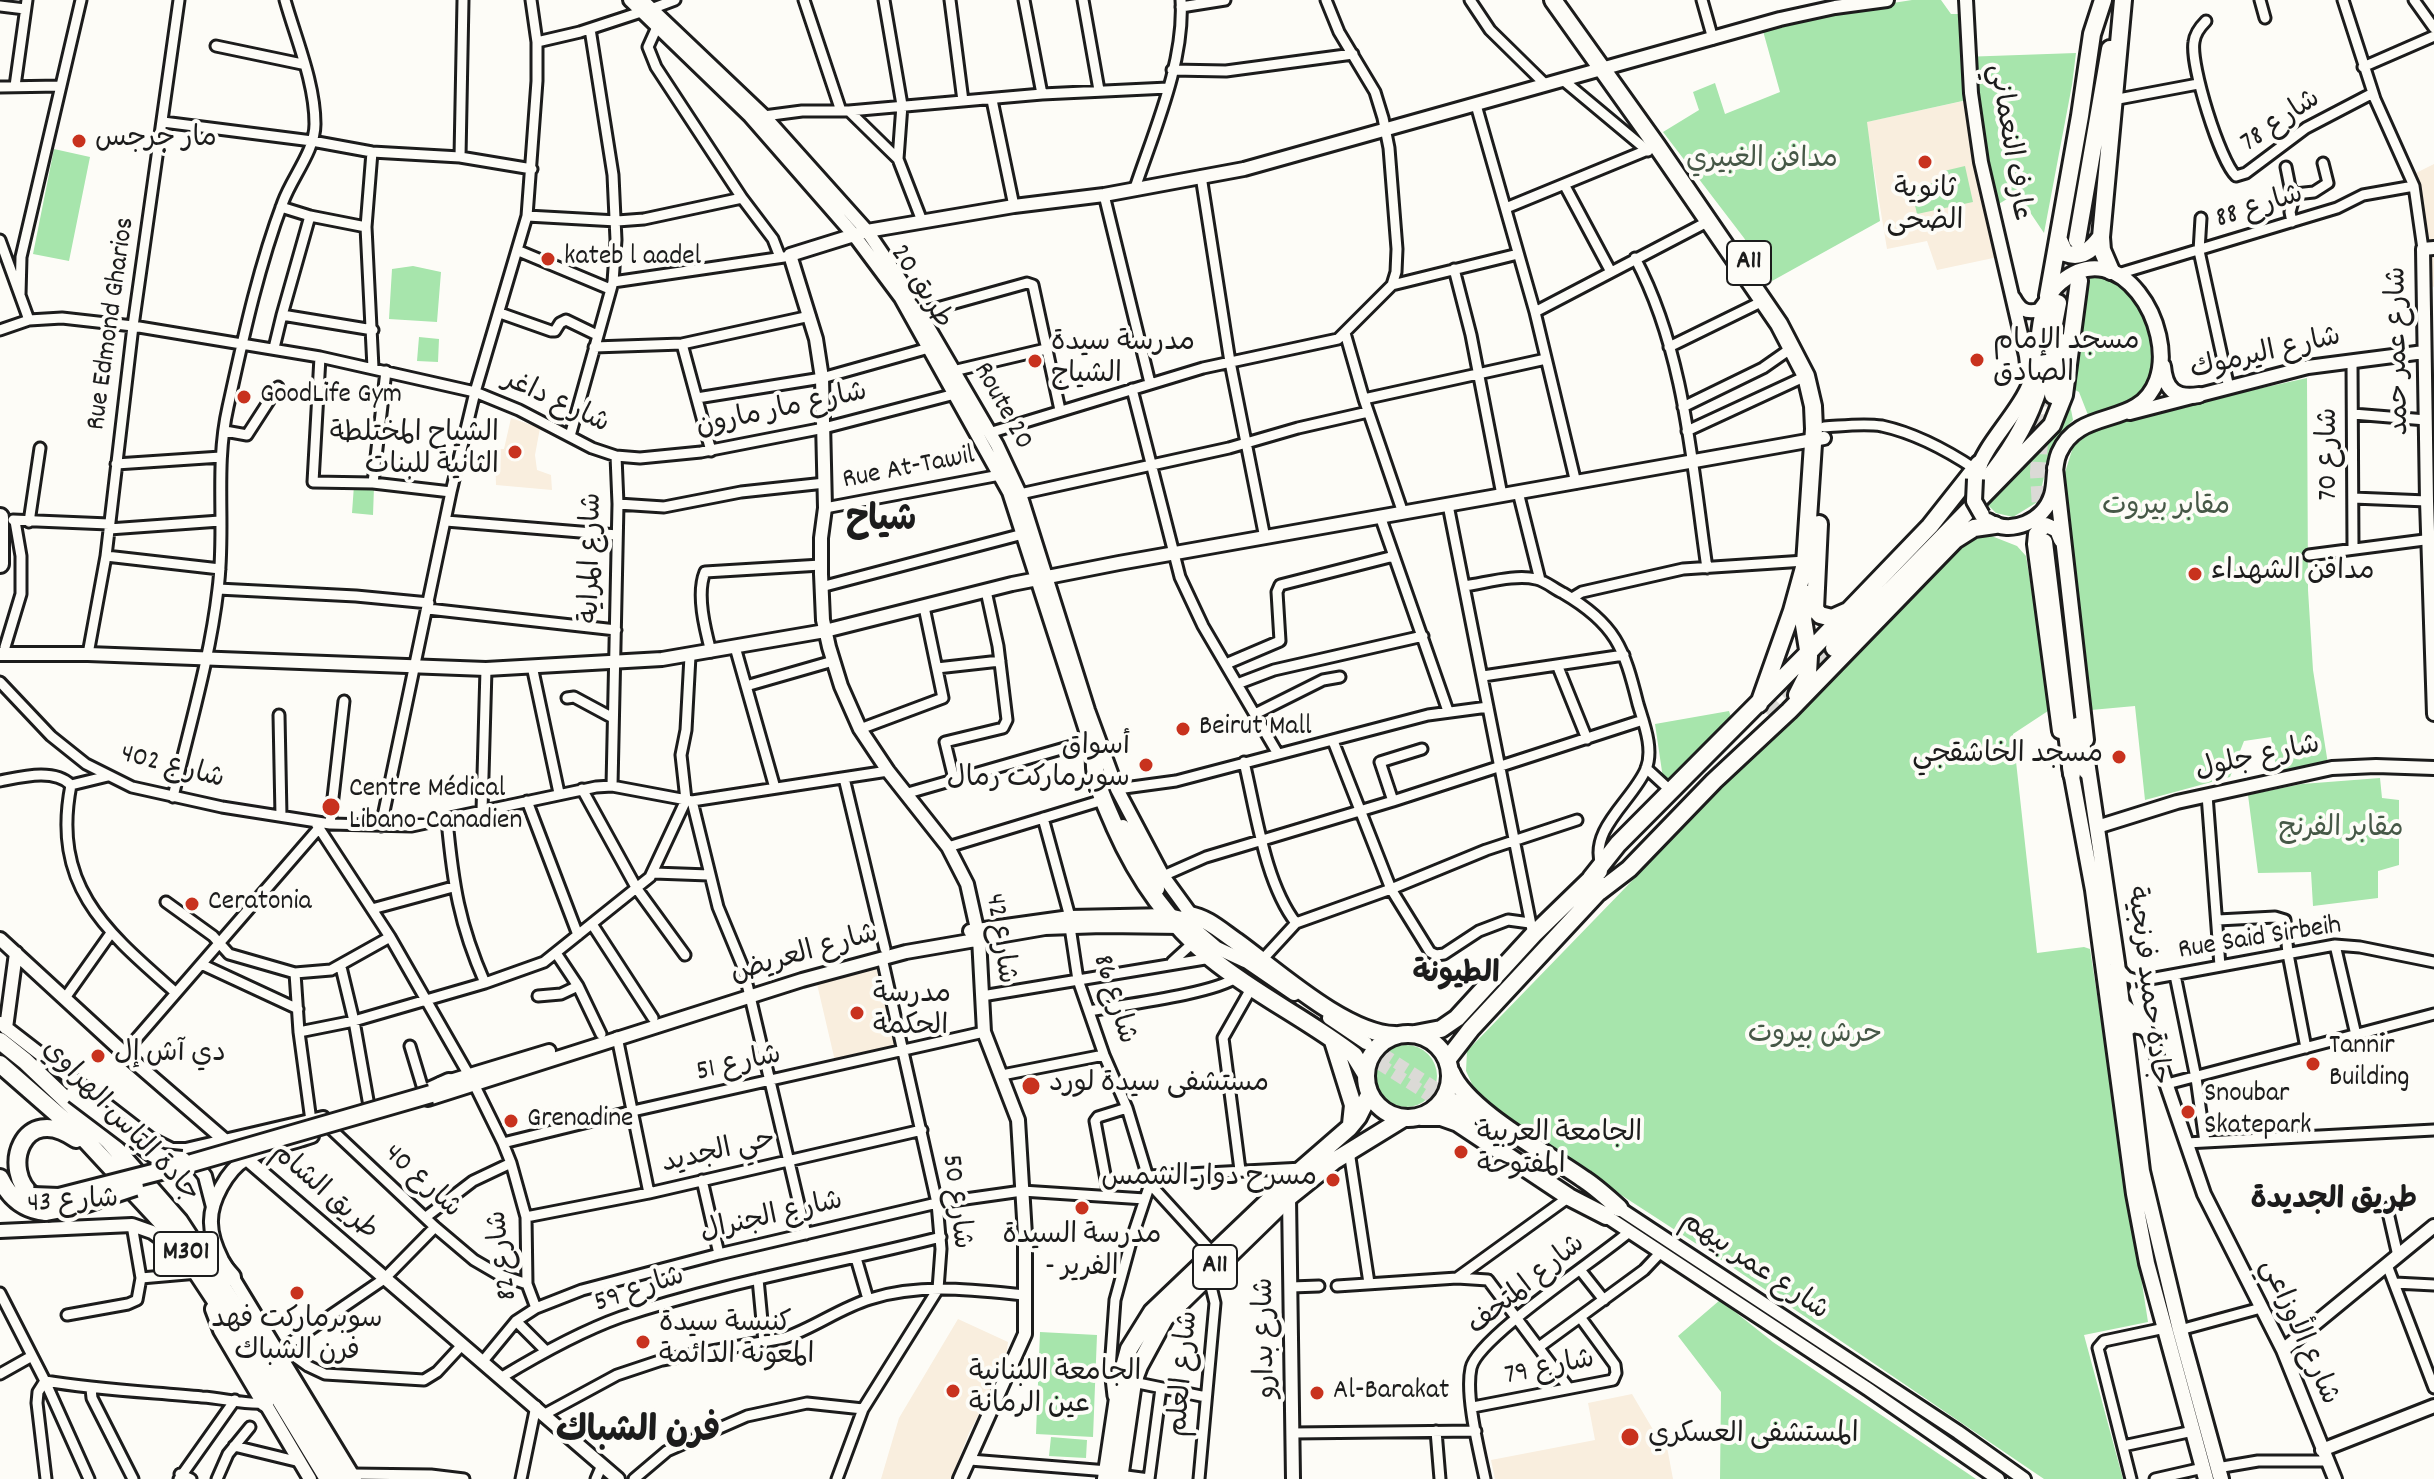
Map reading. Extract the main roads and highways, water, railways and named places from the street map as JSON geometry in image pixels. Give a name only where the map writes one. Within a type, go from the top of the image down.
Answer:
[{"type":"highway","name":"A11","points":[[1397,1035],[1436,1031],[1457,1018],[1531,929],[1597,878],[1629,869],[1714,781],[1789,711],[1805,681],[1807,658],[1803,613],[1821,435],[1816,376],[1797,335],[1606,68],[1553,0]]},
{"type":"highway","name":"A11","points":[[1565,0],[1652,148],[1709,221],[1793,347],[1806,376],[1821,435]]},
{"type":"highway","points":[[2078,239],[2092,34],[2103,0]]},
{"type":"highway","points":[[2078,239],[2120,0]]},
{"type":"highway","points":[[2042,391],[2054,301],[2078,239],[2113,100],[2120,0]]},
{"type":"highway","points":[[2078,239],[2104,254],[2115,273]]},
{"type":"highway","points":[[1789,711],[1836,647],[2054,421],[2066,386],[2079,281]]},
{"type":"highway","points":[[2042,391],[2054,301]]},
{"type":"highway","points":[[1792,611],[1794,643],[1807,658],[1822,663],[2007,456],[2032,410],[2047,359]]},
{"type":"highway","points":[[1597,878],[1763,709],[1850,610],[1930,526],[1976,470]]},
{"type":"highway","points":[[0,564],[1,533],[11,519]]},
{"type":"highway","points":[[1836,647],[1955,540],[1974,528],[1995,523]]},
{"type":"highway","name":"جادة حميد فرنجية","points":[[2053,542],[2080,743],[2080,773]]},
{"type":"highway","name":"A11","points":[[1113,1476],[1133,1382],[1165,1318],[1289,1197],[1349,1151],[1410,1118],[1429,1113],[1443,1100],[1450,1082],[1448,1064],[1471,1029],[1671,791],[1763,709],[1810,562]]},
{"type":"highway","points":[[1810,562],[1817,612],[1835,618],[1850,610]]},
{"type":"highway","points":[[1095,758],[1094,772],[1103,800],[1153,896],[1180,919],[1211,958],[1354,1055],[1365,1073],[1369,1095],[1382,1110],[1410,1118],[1441,1117],[1458,1123],[1569,1197],[1612,1212],[1585,1179],[1480,1108],[1461,1090],[1435,1043],[1415,1034]]},
{"type":"highway","points":[[1180,919],[1207,921],[1253,961],[1356,1025],[1372,1032],[1397,1035]]},
{"type":"highway","points":[[1457,1018],[1460,1028],[1471,1029]]},
{"type":"highway","name":"جادة الياس الهراوي","points":[[2,1031],[25,1061],[109,1141],[158,1195],[192,1250]]},
{"type":"highway","points":[[1365,1073],[1375,1049],[1397,1035]]},
{"type":"highway","points":[[1333,1041],[1353,1105],[1354,1122]]},
{"type":"highway","points":[[25,1061],[42,1067],[152,1153],[176,1160],[451,1086]]},
{"type":"highway","name":"M301","points":[[0,1064],[74,1128],[192,1250],[350,1477]]},
{"type":"highway","points":[[118,1174],[79,1141],[62,1130],[48,1127],[22,1133],[10,1146],[7,1158],[8,1173],[26,1193],[59,1197],[211,1158],[427,1092]]},
{"type":"highway","name":"A11","points":[[1113,1476],[1116,1409],[1129,1349],[1152,1312],[1354,1122],[1369,1095]]},
{"type":"highway","points":[[1354,1122],[1369,1113],[1382,1121],[1382,1132]]},
{"type":"highway","points":[[0,1178],[10,1194],[24,1206],[46,1212],[90,1202],[211,1158]]},
{"type":"highway","points":[[158,1195],[232,1277]]},
{"type":"highway","name":"M301","points":[[192,1250],[199,1273],[328,1479]]},
{"type":"highway","points":[[209,1288],[222,1330],[265,1403]]},
{"type":"main road","points":[[2036,559],[2024,538],[1995,523],[1974,501],[1976,470],[2010,420],[2042,391],[2054,301],[2063,280],[2093,268],[2115,273],[2137,292],[2152,315],[2160,340],[2166,384],[2171,391],[2184,396],[2199,395]]},
{"type":"main road","points":[[1995,523],[2025,524],[2043,511],[2052,497],[2060,451],[2077,429],[2091,422],[2120,416],[2149,394],[2157,380],[2162,359]]},
{"type":"main road","points":[[2053,542],[2055,468]]},
{"type":"main road","points":[[2053,542],[2057,530],[2051,526],[2043,527],[2035,538],[2036,559],[2058,724],[2080,773]]},
{"type":"main road","name":"جادة حميد فرنجية","points":[[2080,773],[2097,827],[2117,963],[2116,1002],[2134,1194],[2147,1263],[2173,1329],[2212,1474]]},
{"type":"main road","name":"جادة حميد فرنجية","points":[[2080,773],[2093,890],[2116,1002],[2125,1030],[2142,1171],[2193,1431],[2212,1474]]},
{"type":"main road","points":[[2125,1030],[2133,1025],[2147,1032]]},
{"type":"tunnel","points":[[2067,306],[2077,244]]},
{"type":"tunnel","points":[[2041,526],[2038,473],[2043,392]]},
{"type":"tunnel","points":[[1768,715],[1834,648]]},
{"type":"tunnel","points":[[1366,1043],[1454,1100]]},
{"type":"tunnel","points":[[1348,1044],[1449,1108]]},
{"type":"place","name":"مار جرجس","points":[[79,141]]},
{"type":"place","name":"ثانوية الضحى","points":[[1925,162]]},
{"type":"place","name":"kateb l aadel","points":[[548,259]]},
{"type":"place","name":"مسجد الإمام الصادق","points":[[1977,360]]},
{"type":"place","name":"مدرسة سيدة الشياح","points":[[1035,361]]},
{"type":"place","name":"GoodLife Gym","points":[[244,397]]},
{"type":"place","name":"الشياح المختلطة الثانية للبنات","points":[[515,452]]},
{"type":"place","name":"مدافن الشهداء","points":[[2195,574]]},
{"type":"place","name":"Beirut Mall","points":[[1183,729]]},
{"type":"place","name":"مسجد الخاشقجي","points":[[2119,757]]},
{"type":"place","name":"أسواق سوبرماركت رمال","points":[[1146,765]]},
{"type":"place","name":"Centre Médical Libano-Canadien","points":[[331,807]]},
{"type":"place","name":"Ceratonia","points":[[192,904]]},
{"type":"place","name":"مدرسة الحكمة","points":[[857,1013]]},
{"type":"place","name":"دي آش إل","points":[[98,1056]]},
{"type":"place","name":"Tannir Building","points":[[2313,1064]]},
{"type":"place","name":"مستشفى سيدة لورد","points":[[1031,1086]]},
{"type":"place","name":"Snoubar Skatepark","points":[[2188,1112]]},
{"type":"place","name":"Grenadine","points":[[511,1121]]},
{"type":"place","name":"الجامعة العربية المفتوحة","points":[[1461,1152]]},
{"type":"place","name":"مسرح دوار الشمس","points":[[1333,1180]]},
{"type":"place","name":"مدرسة السيدة - الفرير","points":[[1082,1208]]},
{"type":"place","name":"سوبرماركت فهد فرن الشباك","points":[[297,1293]]},
{"type":"place","name":"كنيسة سيدة المعونة الدائمة","points":[[643,1342]]},
{"type":"place","name":"الجامعة اللبنانية عين الرمانة","points":[[953,1391]]},
{"type":"place","name":"Al-Barakat","points":[[1317,1393]]},
{"type":"place","name":"المستشفى العسكري","points":[[1630,1437]]},
{"type":"district","name":"شياح","points":[[881,524]]},
{"type":"district","name":"الطيونة","points":[[1456,977]]},
{"type":"district","name":"طريق الجديدة","points":[[2334,1203]]},
{"type":"district","name":"فرن الشباك","points":[[638,1435]]},
{"type":"park label","name":"مدافن الغبيري","points":[[1762,162]]},
{"type":"park label","name":"مقابر بيروت","points":[[2166,509]]},
{"type":"park label","name":"مقابر الفرنج","points":[[2341,831]]},
{"type":"park label","name":"حرش بيروت","points":[[1815,1037]]}]
